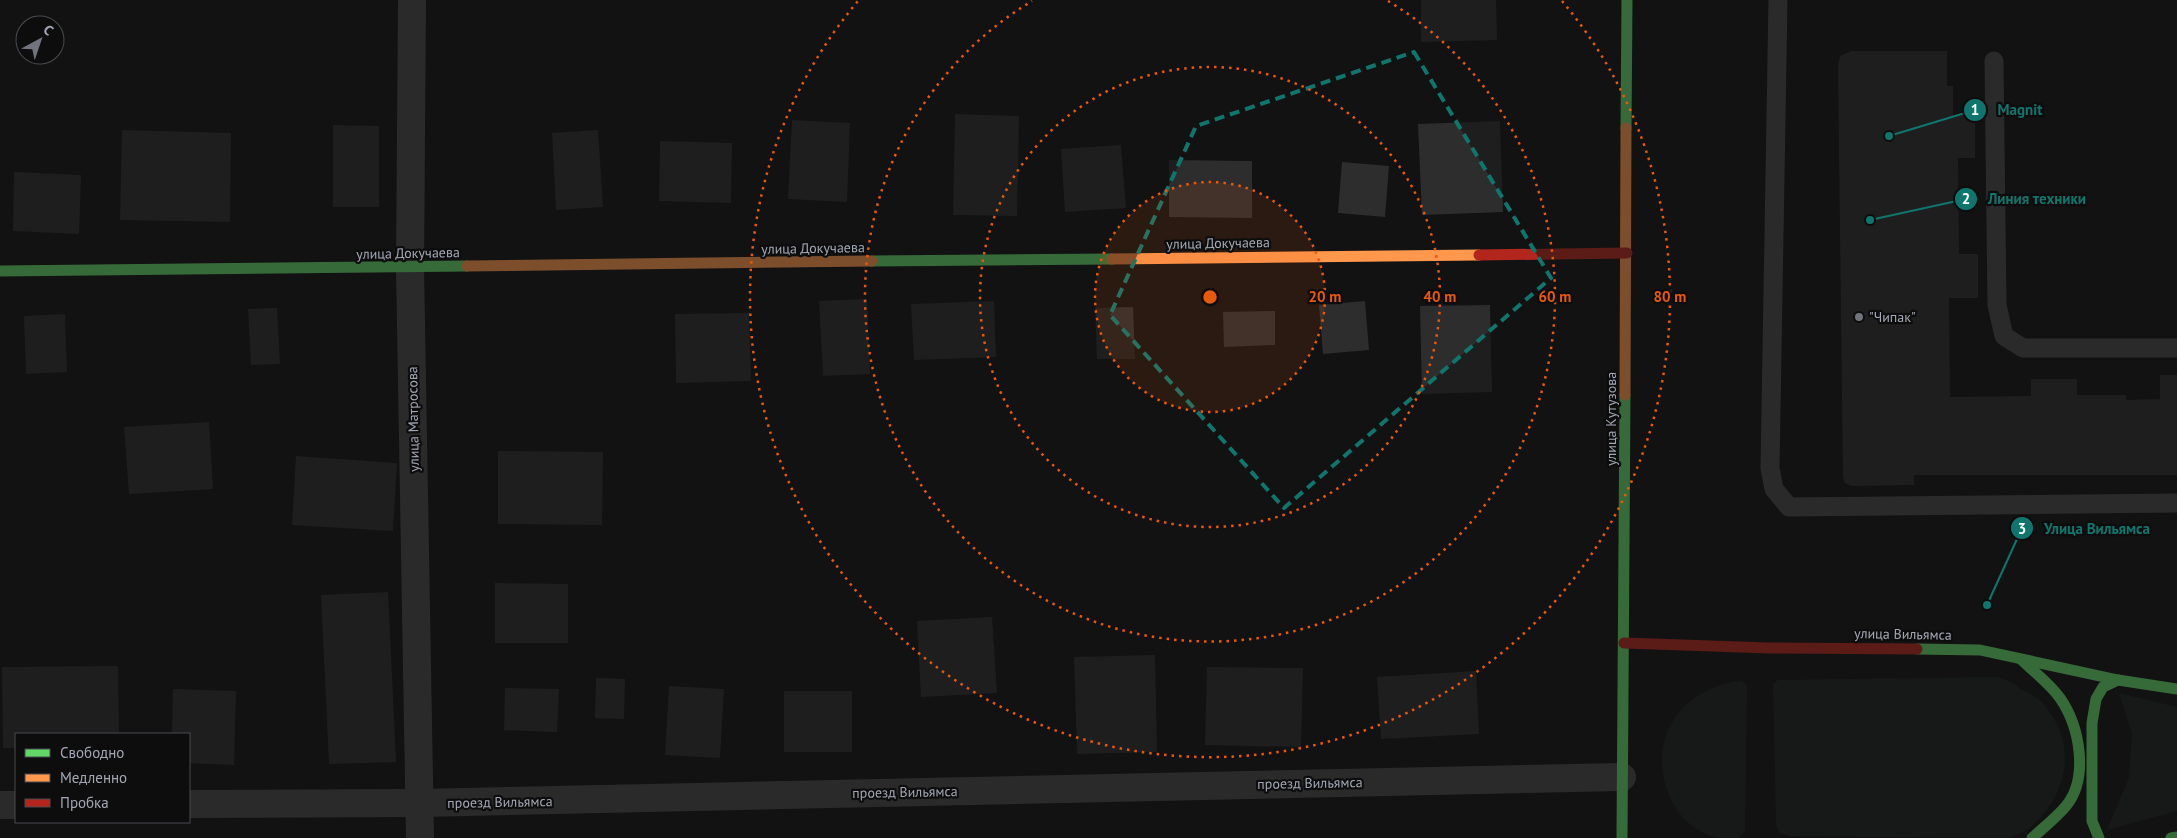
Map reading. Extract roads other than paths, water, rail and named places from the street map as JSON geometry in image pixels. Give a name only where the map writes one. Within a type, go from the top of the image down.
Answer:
[{"type":"street","name":"улица Матросова","points":[[412,0],[410,268],[420,838]]},
{"type":"street","name":"улица Кутузова","points":[[1622,838],[1628,0]]},
{"type":"street","name":"улица Докучаева","points":[[0,272],[1627,253]]},
{"type":"street","name":"улица Вильямса","points":[[1624,643],[1769,648],[1980,650],[2118,680],[2177,689]]},
{"type":"street","points":[[2022,660],[2060,698],[2076,733],[2080,753],[2077,786],[2066,806],[2032,838]]},
{"type":"street","points":[[2099,838],[2092,821],[2092,723],[2096,699],[2103,687],[2118,680]]},
{"type":"street","name":"проезд Вильямса","points":[[190,804],[420,804],[1622,776]]},
{"type":"street","points":[[0,805],[15,805]]},
{"type":"street","points":[[2170,838],[2177,837]]},
{"type":"lane","points":[[1778,0],[1770,468],[1774,489],[1789,507],[2177,503]]},
{"type":"lane","points":[[1994,61],[1997,305],[2004,336],[2024,348],[2177,348]]},
{"type":"place","name":"Magnit","points":[[1889,136]]},
{"type":"place","name":"Линия техники","points":[[1870,220]]},
{"type":"place","name":"\"Чипак\"","points":[[1859,317]]},
{"type":"place","name":"Улица Вильямса","points":[[1987,605]]}]
